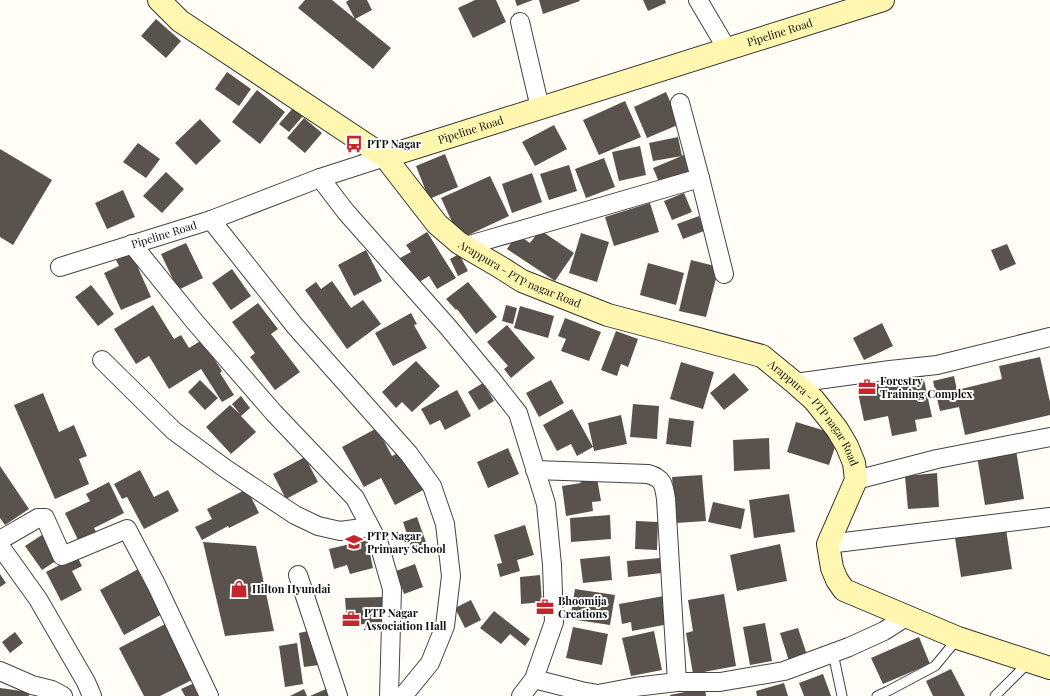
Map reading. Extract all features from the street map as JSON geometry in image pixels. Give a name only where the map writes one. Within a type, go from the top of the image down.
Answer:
[{"type":"street","name":"Arappura - PTP nagar Road","points":[[159,0],[180,21],[385,157],[437,224],[459,243],[522,281],[608,315],[762,356],[814,400],[837,429],[847,446],[854,463],[856,480],[828,544]]},
{"type":"street","points":[[698,0],[727,49]]},
{"type":"street","name":"Pipeline Road","points":[[60,267],[211,220],[320,178],[883,0]]},
{"type":"street","points":[[520,22],[540,108]]},
{"type":"street","points":[[680,103],[724,274]]},
{"type":"street","points":[[320,178],[346,212],[448,327],[518,413],[546,504],[552,565],[554,622],[534,679],[521,696]]},
{"type":"street","points":[[466,246],[700,178]]},
{"type":"street","points":[[211,220],[295,326],[409,454],[432,486],[445,524],[451,576],[445,626],[430,663],[403,696]]},
{"type":"street","points":[[132,244],[195,322],[274,412],[355,498],[379,544],[392,589],[389,696]]},
{"type":"street","points":[[795,383],[937,365],[1050,337]]},
{"type":"street","points":[[102,360],[174,431],[226,469],[295,515],[318,526],[340,531],[370,527]]},
{"type":"street","points":[[856,480],[937,459],[1050,437]]},
{"type":"street","points":[[535,470],[648,474],[655,476],[660,480],[664,488],[666,499],[677,682]]},
{"type":"street","points":[[1040,665],[958,638],[844,590],[837,580],[832,568],[828,544],[1050,517]]},
{"type":"street","points":[[0,540],[38,518],[45,518],[62,556],[127,529],[165,603],[209,696]]},
{"type":"street","points":[[0,546],[38,599],[86,682],[92,696]]},
{"type":"street","points":[[298,575],[338,696]]},
{"type":"street","points":[[534,679],[598,694],[635,687],[677,682],[720,682],[784,671],[833,653],[884,631],[906,617]]},
{"type":"street","points":[[0,671],[32,685],[52,690],[62,696]]},
{"type":"lane","points":[[877,696],[888,692],[935,666],[958,638]]},
{"type":"lane","points":[[833,653],[842,696]]},
{"type":"lane","points":[[995,696],[1040,665]]},
{"type":"building","points":[[305,0],[332,0],[391,48],[373,69],[298,8]]},
{"type":"building","points":[[349,0],[367,0],[372,10],[355,19],[346,2]]},
{"type":"building","points":[[475,0],[496,0],[506,22],[473,38],[458,8]]},
{"type":"building","points":[[515,0],[533,0],[517,6]]},
{"type":"building","points":[[539,0],[579,0],[580,1],[543,14]]},
{"type":"building","points":[[643,0],[665,0],[666,3],[648,11]]},
{"type":"building","points":[[156,19],[181,41],[166,58],[141,36]]},
{"type":"building","points":[[227,72],[251,89],[239,106],[215,89]]},
{"type":"building","points":[[257,90],[285,112],[260,144],[232,122]]},
{"type":"building","points":[[666,92],[680,124],[647,138],[634,107]]},
{"type":"building","points":[[625,101],[641,137],[599,155],[583,120]]},
{"type":"building","points":[[293,108],[303,116],[289,132],[279,124]]},
{"type":"building","points":[[304,118],[322,133],[305,153],[287,138]]},
{"type":"building","points":[[200,119],[221,141],[196,165],[175,143]]},
{"type":"building","points":[[554,125],[567,149],[535,166],[522,142]]},
{"type":"building","points":[[678,137],[682,156],[653,161],[649,143]]},
{"type":"building","points":[[138,143],[160,159],[146,178],[123,162]]},
{"type":"building","points":[[640,146],[646,175],[619,181],[612,152]]},
{"type":"building","points":[[0,149],[52,180],[13,245],[0,237]]},
{"type":"building","points":[[445,154],[458,187],[429,199],[416,166]]},
{"type":"building","points":[[684,155],[692,176],[661,187],[653,168]]},
{"type":"building","points":[[604,158],[615,187],[586,198],[575,169]]},
{"type":"building","points":[[569,165],[577,191],[549,200],[540,174]]},
{"type":"building","points":[[166,172],[184,189],[162,213],[143,196]]},
{"type":"building","points":[[532,173],[542,202],[512,213],[502,184]]},
{"type":"building","points":[[490,176],[509,216],[460,239],[441,198]]},
{"type":"building","points":[[123,190],[135,217],[107,229],[95,203]]},
{"type":"building","points":[[684,193],[692,212],[672,220],[664,201]]},
{"type":"building","points":[[650,203],[659,232],[614,246],[605,217]]},
{"type":"building","points":[[699,216],[704,231],[683,239],[677,224]]},
{"type":"building","points":[[540,230],[574,253],[555,281],[507,249],[517,234],[530,243]]},
{"type":"building","points":[[427,232],[456,278],[437,289],[429,276],[416,284],[400,258],[411,252],[406,245]]},
{"type":"building","points":[[581,233],[609,242],[597,282],[569,273]]},
{"type":"building","points":[[186,243],[203,278],[178,290],[161,254]]},
{"type":"building","points":[[1007,244],[1016,264],[1000,271],[991,250]]},
{"type":"building","points":[[366,250],[382,281],[354,296],[338,265]]},
{"type":"building","points":[[132,254],[151,297],[121,310],[104,273],[119,266],[116,260]]},
{"type":"building","points":[[459,254],[468,271],[458,276],[450,259]]},
{"type":"building","points":[[691,260],[719,267],[706,317],[679,311]]},
{"type":"building","points":[[648,263],[684,273],[676,305],[640,295]]},
{"type":"building","points":[[232,269],[251,296],[231,310],[212,283]]},
{"type":"building","points":[[332,281],[351,308],[363,300],[381,324],[347,349],[305,290],[316,282],[321,289]]},
{"type":"building","points":[[468,282],[497,317],[476,334],[457,309],[456,310],[446,299]]},
{"type":"building","points":[[91,285],[114,314],[98,326],[75,297]]},
{"type":"building","points":[[258,303],[278,329],[271,334],[300,372],[275,390],[250,357],[255,353],[232,322]]},
{"type":"building","points":[[153,305],[174,339],[181,335],[189,348],[202,340],[222,371],[220,373],[234,395],[222,402],[201,369],[169,389],[149,356],[136,364],[114,329]]},
{"type":"building","points":[[506,305],[517,308],[513,324],[502,321]]},
{"type":"building","points":[[520,306],[554,316],[548,338],[514,328]]},
{"type":"building","points":[[411,313],[417,324],[414,325],[427,348],[393,366],[375,333]]},
{"type":"building","points":[[565,318],[601,332],[589,361],[561,351],[566,339],[558,336]]},
{"type":"building","points":[[882,323],[893,346],[864,360],[853,338]]},
{"type":"building","points":[[507,325],[535,358],[511,378],[504,369],[508,366],[487,342]]},
{"type":"building","points":[[616,331],[638,339],[628,367],[621,364],[617,376],[601,370]]},
{"type":"building","points":[[1040,357],[1050,402],[1050,415],[965,435],[959,407],[940,411],[933,381],[954,376],[957,390],[1002,379],[999,366]]},
{"type":"building","points":[[416,361],[440,386],[412,412],[402,402],[396,408],[382,392]]},
{"type":"building","points":[[681,362],[714,372],[703,409],[670,399]]},
{"type":"building","points":[[734,373],[749,390],[724,410],[710,393]]},
{"type":"building","points":[[923,375],[932,417],[915,420],[917,431],[892,436],[888,416],[864,421],[857,388]]},
{"type":"building","points":[[200,380],[218,398],[205,410],[188,392]]},
{"type":"building","points":[[551,380],[564,403],[539,417],[526,393]]},
{"type":"building","points":[[483,383],[494,401],[479,410],[468,392]]},
{"type":"building","points":[[457,390],[471,416],[445,430],[440,420],[430,425],[421,409]]},
{"type":"building","points":[[43,393],[59,432],[74,425],[87,456],[79,459],[89,484],[55,499],[14,405]]},
{"type":"building","points":[[241,396],[250,408],[241,416],[256,432],[231,454],[206,427],[230,405],[240,414],[232,404]]},
{"type":"building","points":[[633,404],[659,406],[657,439],[630,437]]},
{"type":"building","points":[[572,409],[593,447],[577,456],[571,444],[557,451],[543,425]]},
{"type":"building","points":[[621,415],[627,444],[594,451],[588,423]]},
{"type":"building","points":[[669,418],[694,421],[691,447],[666,444]]},
{"type":"building","points":[[796,422],[839,435],[829,465],[787,452]]},
{"type":"building","points":[[377,428],[392,456],[404,450],[425,489],[395,505],[381,478],[364,487],[342,447]]},
{"type":"building","points":[[769,438],[770,469],[734,471],[733,440]]},
{"type":"building","points":[[508,448],[519,474],[488,488],[477,462]]},
{"type":"building","points":[[1016,450],[1024,499],[985,505],[977,456]]},
{"type":"building","points":[[305,457],[318,482],[286,499],[273,474]]},
{"type":"building","points":[[0,466],[29,509],[5,525],[0,518]]},
{"type":"building","points":[[140,470],[154,497],[168,490],[179,511],[144,529],[127,497],[122,499],[114,484]]},
{"type":"building","points":[[937,473],[939,507],[908,509],[905,476]]},
{"type":"building","points":[[702,475],[706,521],[676,523],[672,477]]},
{"type":"building","points":[[597,478],[601,501],[592,502],[593,511],[566,516],[562,486],[581,483],[580,481]]},
{"type":"building","points":[[109,482],[124,513],[94,528],[99,537],[81,546],[65,513],[90,501],[86,494]]},
{"type":"building","points":[[247,489],[259,513],[229,528],[228,526],[202,540],[195,527],[212,519],[207,509]]},
{"type":"building","points":[[789,494],[795,532],[754,538],[749,500]]},
{"type":"building","points":[[713,502],[745,509],[741,529],[708,522]]},
{"type":"building","points":[[610,515],[611,539],[571,542],[570,518]]},
{"type":"building","points":[[417,517],[428,548],[413,553],[403,522]]},
{"type":"building","points":[[636,521],[658,522],[657,550],[635,549]]},
{"type":"building","points":[[525,525],[534,555],[517,560],[520,571],[500,577],[497,564],[502,563],[494,535]]},
{"type":"building","points":[[54,527],[71,551],[42,570],[25,546]]},
{"type":"building","points":[[1006,529],[1012,569],[961,577],[955,538]]},
{"type":"building","points":[[367,540],[373,568],[350,574],[347,565],[334,569],[329,549]]},
{"type":"building","name":"Hilton Hyundai","points":[[203,542],[256,546],[274,631],[225,636]]},
{"type":"building","points":[[780,544],[787,581],[737,591],[730,555]]},
{"type":"building","points":[[77,556],[82,566],[72,571],[82,590],[61,601],[46,572]]},
{"type":"building","points":[[610,556],[612,580],[583,583],[580,559]]},
{"type":"building","points":[[660,558],[662,573],[628,577],[627,561]]},
{"type":"building","points":[[415,564],[423,587],[404,594],[396,571]]},
{"type":"building","points":[[142,567],[166,612],[124,635],[100,590]]},
{"type":"building","points":[[0,574],[6,583],[0,587]]},
{"type":"building","points":[[540,575],[542,602],[521,604],[520,577]]},
{"type":"building","points":[[575,589],[615,595],[610,625],[570,619]]},
{"type":"building","points":[[724,594],[736,666],[693,674],[686,633],[693,631],[688,600]]},
{"type":"building","points":[[664,596],[669,624],[632,631],[631,622],[622,624],[619,604]]},
{"type":"building","points":[[384,597],[385,623],[347,625],[345,598]]},
{"type":"building","points":[[471,600],[481,620],[465,628],[455,608]]},
{"type":"building","points":[[494,611],[530,639],[525,646],[510,634],[501,644],[480,628]]},
{"type":"building","points":[[171,621],[200,676],[160,696],[144,696],[119,648]]},
{"type":"building","points":[[765,623],[772,661],[750,665],[743,627]]},
{"type":"building","points":[[573,627],[608,634],[602,665],[566,658]]},
{"type":"building","points":[[798,628],[807,655],[789,661],[780,633]]},
{"type":"building","points":[[313,630],[319,665],[304,667],[299,633]]},
{"type":"building","points":[[654,631],[662,670],[631,676],[622,638]]},
{"type":"building","points":[[15,632],[23,643],[10,653],[2,642]]},
{"type":"building","points":[[919,637],[930,664],[883,684],[871,658]]},
{"type":"building","points":[[297,643],[303,684],[285,687],[279,646]]},
{"type":"building","points":[[951,669],[965,696],[933,696],[926,681]]},
{"type":"building","points":[[823,674],[831,696],[804,696],[799,683]]},
{"type":"building","points":[[210,676],[219,696],[185,696],[181,689]]},
{"type":"building","points":[[784,683],[788,696],[757,696],[756,691]]},
{"type":"building","points":[[0,688],[29,692],[29,696],[0,696]]},
{"type":"building","points":[[705,688],[706,696],[670,696],[670,695]]},
{"type":"building","points":[[304,689],[307,696],[290,696]]},
{"type":"building","points":[[326,689],[329,696],[310,696]]},
{"type":"place","name":"PTP Nagar","points":[[354,144]]},
{"type":"place","name":"Forestry Training Complex","points":[[867,387]]},
{"type":"place","name":"PTP Nagar Primary School","points":[[354,542]]},
{"type":"place","name":"Hilton Hyundai","points":[[239,589]]},
{"type":"place","name":"Bhoomija Creations","points":[[545,607]]},
{"type":"place","name":"PTP Nagar Association Hall","points":[[351,619]]}]
